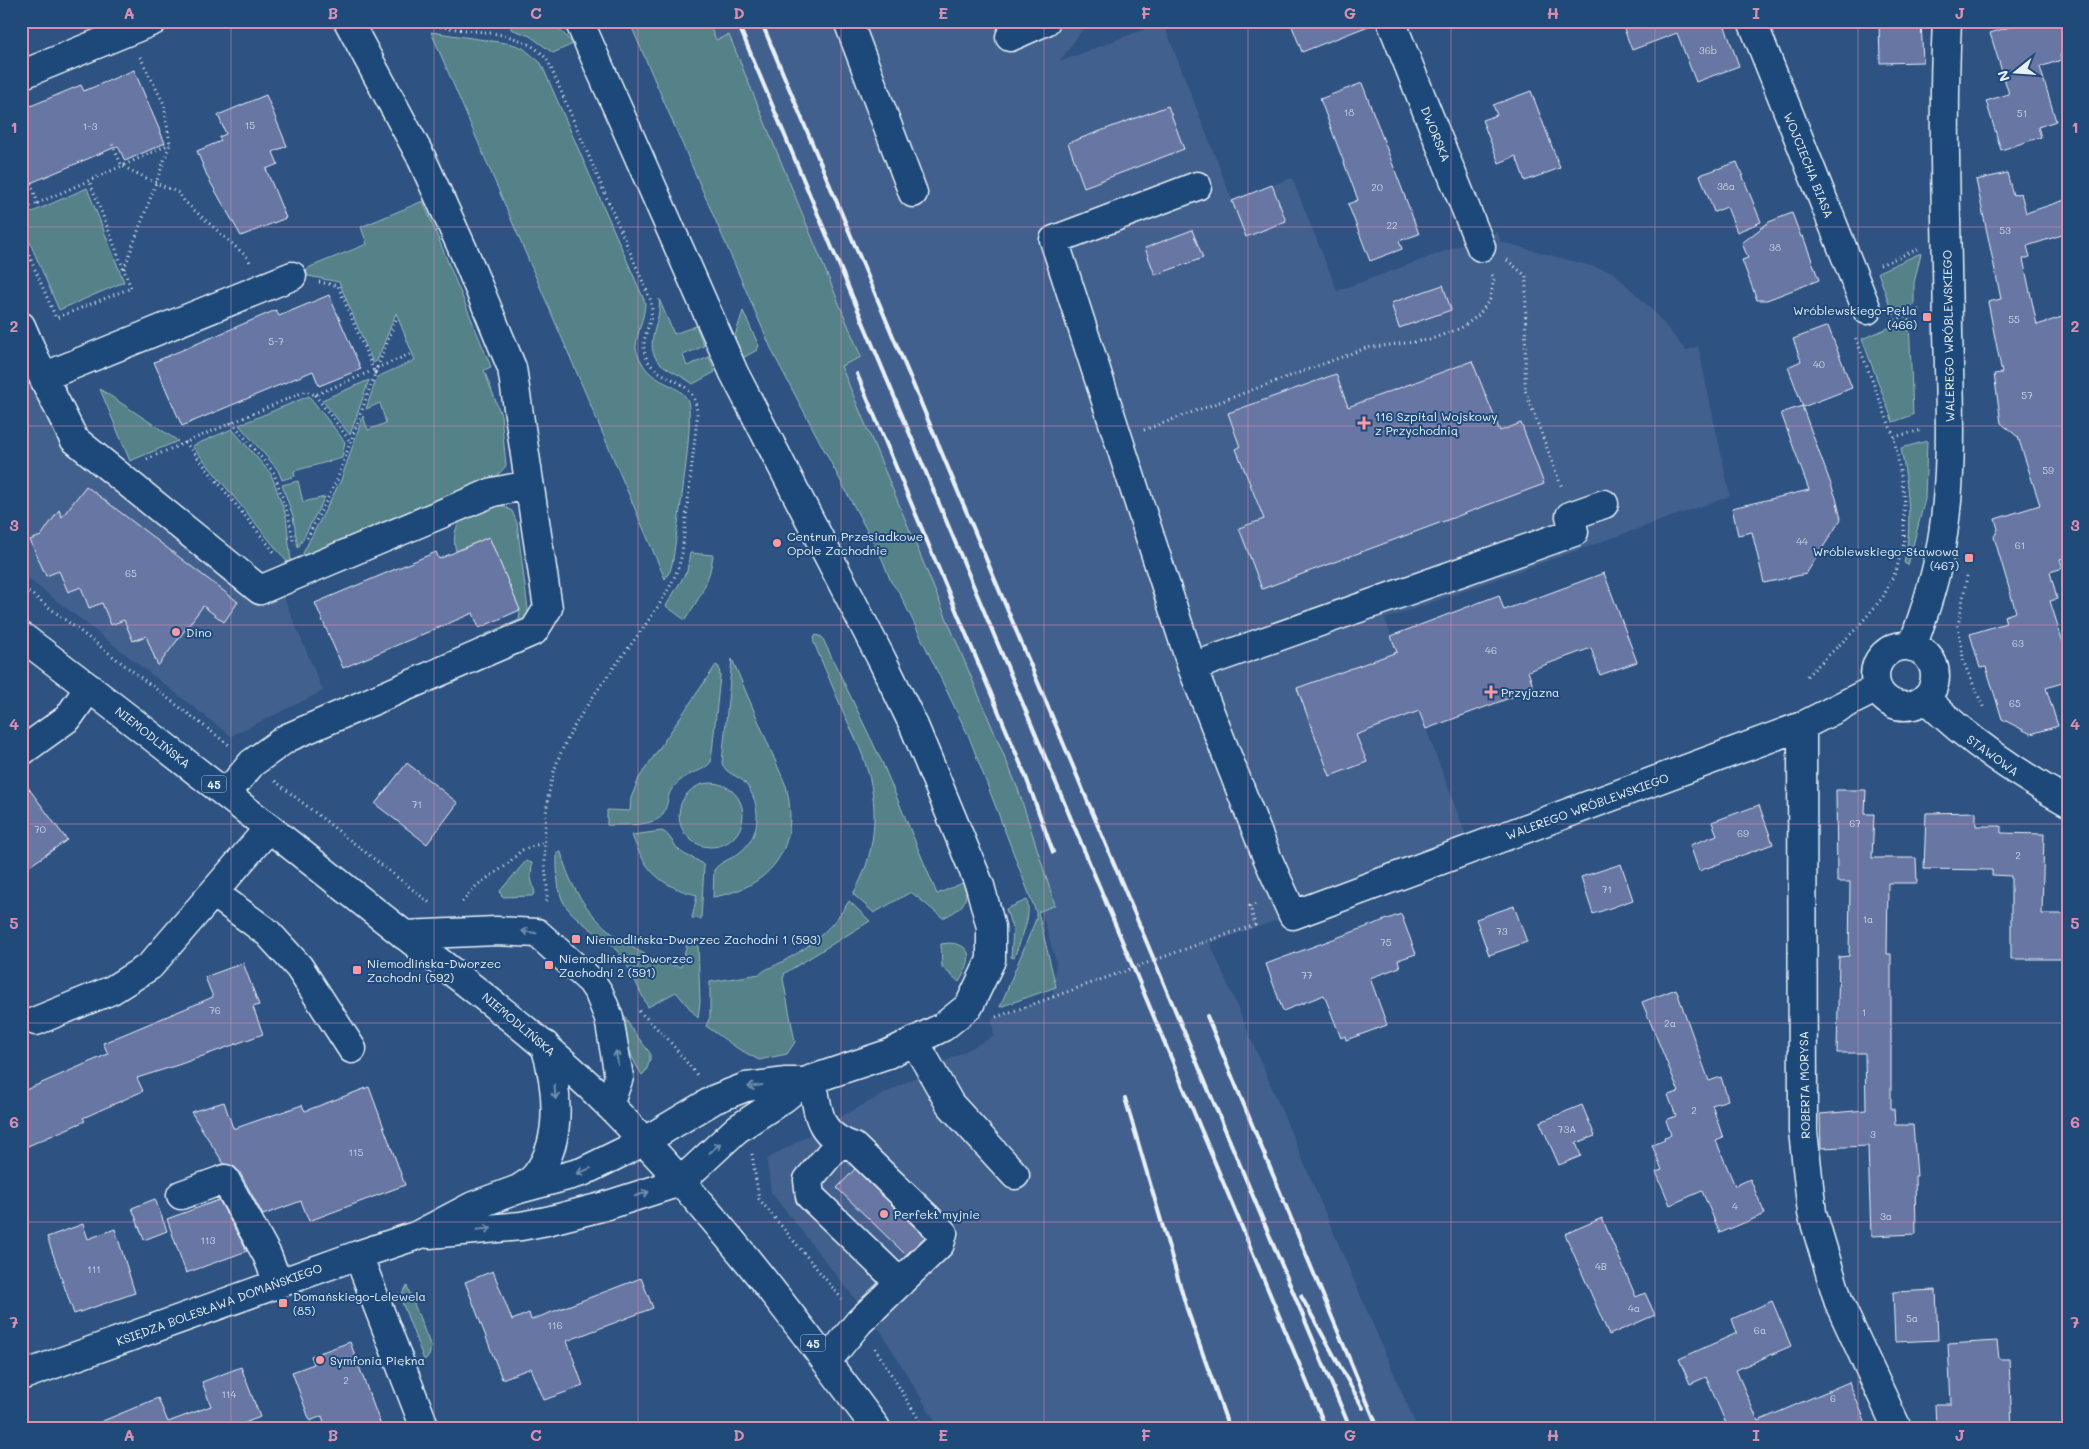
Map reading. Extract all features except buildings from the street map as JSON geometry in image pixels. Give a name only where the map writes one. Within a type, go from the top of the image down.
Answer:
[{"type":"street","points":[[21,75],[152,21]]},
{"type":"street","points":[[226,794],[252,763],[287,738],[534,631],[548,608],[512,368],[464,252],[421,157],[348,21]]},
{"type":"street","points":[[579,21],[734,373],[914,726],[980,886],[991,926],[991,960],[969,1006],[943,1026],[915,1042],[888,1054],[808,1080],[737,1129],[680,1182]]},
{"type":"street","points":[[848,21],[913,193]]},
{"type":"street","points":[[1010,37],[1046,21]]},
{"type":"street","name":"DWORSKA","points":[[1391,21],[1493,252]]},
{"type":"street","name":"WOJCIECHA BIASA","points":[[1752,21],[1860,320]]},
{"type":"street","name":"WALEREGO WRÓBLEWSKIEGO","points":[[1912,647],[1925,612],[1939,557],[1946,511],[1949,471],[1944,139],[1947,21]]},
{"type":"street","points":[[1197,186],[1054,240],[1192,667],[1574,532],[1570,516],[1604,504]]},
{"type":"street","points":[[43,377],[292,276]]},
{"type":"street","points":[[21,326],[43,377],[74,439],[260,590],[297,569],[493,492],[529,485]]},
{"type":"street","name":"NIEMODLIŃSKA","points":[[21,636],[545,1044],[609,1105],[748,1260],[827,1361],[876,1428]]},
{"type":"street","points":[[1912,647],[1928,656],[1933,664],[1934,683],[1925,698],[1917,704],[1899,706],[1890,702],[1878,688],[1876,670],[1885,654],[1893,648],[1912,647]]},
{"type":"street","name":"WALEREGO WRÓBLEWSKIEGO","points":[[1192,667],[1267,856],[1293,915],[1802,726],[1878,688]]},
{"type":"street","points":[[21,752],[68,718],[89,688]]},
{"type":"street","name":"STAWOWA","points":[[1925,698],[1951,724],[2016,773],[2068,802]]},
{"type":"street","name":"ROBERTA MORYSA","points":[[1802,726],[1803,1131],[1812,1213],[1839,1303],[1897,1428]]},
{"type":"street","points":[[36,1021],[112,990],[150,966],[269,828]]},
{"type":"street","points":[[214,893],[268,933],[299,967],[352,1049]]},
{"type":"street","points":[[404,935],[496,930],[536,932],[591,981],[600,993],[609,1018],[619,1076],[609,1105]]},
{"type":"street","points":[[915,1042],[950,1104],[1015,1175]]},
{"type":"street","name":"KSIĘDZA BOLESŁAWA DOMAŃSKIEGO","points":[[519,1189],[536,1175],[547,1157],[550,1147],[555,1118],[556,1092],[545,1044]]},
{"type":"street","points":[[808,1080],[823,1128],[840,1142],[854,1147],[943,1233],[940,1244],[859,1322],[827,1361]]},
{"type":"street","name":"KSIĘDZA BOLESŁAWA DOMAŃSKIEGO","points":[[21,1376],[278,1283],[418,1236],[473,1206],[519,1189],[582,1172],[643,1142],[716,1100],[746,1087],[808,1080]]},
{"type":"street","points":[[840,1142],[808,1180],[810,1196],[900,1283]]},
{"type":"street","points":[[181,1195],[225,1179],[267,1255],[278,1283]]},
{"type":"street","name":"KSIĘDZA BOLESŁAWA DOMAŃSKIEGO","points":[[418,1236],[547,1222],[680,1182]]},
{"type":"street","points":[[358,1255],[425,1428]]},
{"type":"path","points":[[421,21],[444,28],[509,36],[526,42],[548,60],[651,301],[652,314],[643,342],[647,359],[655,368],[684,386],[691,394],[696,406],[697,419],[682,554],[677,574],[654,612],[587,708],[564,746],[554,770],[549,791],[545,842],[548,891],[545,910]]},
{"type":"path","points":[[124,270],[170,144],[164,104],[127,32]]},
{"type":"path","points":[[112,144],[122,166],[179,193],[184,202],[247,256],[260,289]]},
{"type":"path","points":[[21,210],[170,144]]},
{"type":"path","points":[[29,179],[38,203]]},
{"type":"path","points":[[21,237],[56,318],[131,288],[89,180]]},
{"type":"path","points":[[1118,439],[1366,348],[1429,340],[1461,328],[1479,315],[1490,299],[1494,279],[1493,252]]},
{"type":"path","points":[[1493,252],[1526,276],[1525,390],[1564,494]]},
{"type":"path","points":[[292,276],[338,286],[375,371]]},
{"type":"path","points":[[297,569],[337,480],[375,371],[397,317]]},
{"type":"path","points":[[1807,676],[1857,628],[1883,597],[1896,571],[1904,542],[1904,494],[1894,437],[1860,320]]},
{"type":"path","points":[[315,396],[413,353]]},
{"type":"path","points":[[116,473],[306,391],[315,396],[350,442]]},
{"type":"path","points":[[232,422],[274,473],[289,518],[297,569]]},
{"type":"path","points":[[185,442],[297,569]]},
{"type":"path","points":[[21,586],[230,746]]},
{"type":"path","points":[[458,905],[477,885],[504,867],[522,850],[545,842]]},
{"type":"path","points":[[992,1019],[1255,925],[1250,906],[1259,902]]},
{"type":"path","points":[[752,1152],[759,1199],[859,1322],[924,1428]]},
{"type":"shaded area","points":[[668,21],[1089,21],[1059,62],[1163,22],[1232,200],[1292,178],[1337,291],[1497,232],[1501,242],[1613,272],[1654,312],[1686,351],[1698,346],[1730,496],[1385,619],[1471,849],[1293,915],[1210,943],[1417,1428],[939,1428],[882,1333],[771,1192],[767,1159],[846,1114],[994,1036],[992,1019],[1052,997],[1056,961],[1010,806]]},
{"type":"shaded area","points":[[21,326],[74,439],[283,596],[323,691],[231,736],[21,573]]},
{"type":"green space","points":[[512,21],[547,22],[559,29],[573,44],[553,53],[530,36],[511,29]]},
{"type":"green space","points":[[629,21],[708,21],[716,40],[729,35],[861,357],[841,366],[1018,789],[1055,905],[1038,912],[1056,987],[1000,1007],[1036,919],[1036,912],[969,737],[899,592],[891,582],[883,561],[774,355]]},
{"type":"green space","points":[[431,32],[512,44],[523,48],[541,63],[645,302],[636,349],[641,361],[646,369],[658,379],[678,390],[687,399],[689,428],[684,476],[673,560],[670,571],[665,579]]},
{"type":"green space","points":[[87,188],[124,282],[59,310],[21,222],[21,217]]},
{"type":"green space","points":[[423,201],[491,367],[484,370],[501,415],[506,466],[486,488],[306,562],[303,553],[341,480],[363,416],[368,430],[386,423],[380,403],[366,409],[377,377],[415,360],[396,313],[377,361],[373,363],[339,282],[303,275],[310,267],[367,244],[361,227]]},
{"type":"green space","points":[[1921,253],[1914,283],[1914,305],[1893,315],[1878,272]]},
{"type":"green space","points":[[659,299],[674,334],[696,326],[704,346],[683,355],[687,366],[709,357],[715,372],[693,384],[660,363],[652,348]]},
{"type":"green space","points":[[743,311],[759,346],[757,350],[741,359],[733,342]]},
{"type":"green space","points":[[1909,319],[1913,415],[1893,422],[1862,339]]},
{"type":"green space","points":[[369,380],[350,435],[322,400]]},
{"type":"green space","points":[[100,389],[178,441],[130,461]]},
{"type":"green space","points":[[309,396],[345,442],[342,458],[294,471],[295,476],[282,480],[278,470],[239,425]]},
{"type":"green space","points":[[232,429],[271,474],[286,516],[291,562],[288,563],[192,446]]},
{"type":"green space","points":[[1927,441],[1925,499],[1908,565],[1904,563],[1907,548],[1909,505],[1901,448]]},
{"type":"green space","points":[[298,481],[303,502],[325,497],[298,548],[293,516],[282,485]]},
{"type":"green space","points":[[497,503],[512,511],[517,523],[529,618],[485,641],[484,635],[519,620],[520,610],[489,537],[456,551],[455,537],[456,528],[462,515]]},
{"type":"green space","points":[[690,553],[713,555],[712,564],[703,589],[685,620],[666,606],[687,571]]},
{"type":"green space","points":[[816,635],[822,637],[882,762],[937,894],[965,882],[965,901],[955,912],[943,918],[911,892],[874,913],[853,894],[871,849],[874,817],[871,784],[857,742],[814,643],[813,639]]},
{"type":"green space","points":[[732,659],[786,786],[790,807],[789,827],[785,844],[778,860],[766,873],[752,884],[734,892],[713,897],[714,870],[747,846],[752,838],[757,819],[757,810],[751,791],[742,780],[726,770],[722,763]]},
{"type":"green space","points":[[716,665],[719,667],[720,676],[711,762],[704,768],[685,777],[672,789],[663,814],[659,818],[646,823],[607,825],[607,810],[630,811],[631,798],[639,778]]},
{"type":"green space","points":[[711,783],[729,789],[737,797],[743,815],[737,833],[729,841],[711,847],[693,841],[685,833],[679,815],[685,797],[693,789]]},
{"type":"green space","points":[[662,831],[668,835],[680,851],[699,861],[704,866],[701,919],[692,918],[697,895],[673,887],[656,875],[642,858],[632,835]]},
{"type":"green space","points":[[557,852],[561,852],[577,893],[590,911],[604,927],[621,940],[640,952],[681,967],[687,944],[698,945],[700,1002],[698,1018],[676,992],[648,1007],[623,958],[606,941],[574,915],[564,903],[559,890]]},
{"type":"green space","points":[[526,861],[532,863],[531,878],[535,893],[532,896],[502,897],[500,891]]},
{"type":"green space","points":[[1027,900],[1027,922],[1014,958],[1011,957],[1013,931],[1006,909]]},
{"type":"green space","points":[[849,901],[870,921],[785,973],[783,979],[795,1042],[787,1054],[759,1060],[737,1048],[706,1026],[710,1017],[710,982],[760,974],[784,961],[814,941],[837,918]]},
{"type":"green space","points":[[941,944],[958,945],[968,952],[968,963],[959,982],[942,967]]},
{"type":"green space","points":[[619,1005],[631,1028],[650,1053],[650,1060],[646,1071],[642,1075],[626,1042],[617,1006]]},
{"type":"green space","points":[[407,1286],[431,1347],[429,1356],[424,1360],[400,1297]]},
{"type":"railway","points":[[737,21],[1326,1428]]},
{"type":"railway","points":[[761,21],[1350,1428]]},
{"type":"railway","points":[[857,374],[1026,777],[1053,852]]},
{"type":"railway","points":[[1207,1016],[1378,1428]]},
{"type":"railway","points":[[1125,1098],[1187,1309],[1229,1428]]},
{"type":"railway","points":[[1301,1296],[1363,1408]]},
{"type":"place","name":"Wróblewskiego-Pętla (466)","points":[[1927,317]]},
{"type":"place","name":"116 Szpital Wojskowy z Przychodnią","points":[[1364,423]]},
{"type":"place","name":"Centrum Przesiadkowe Opole Zachodnie","points":[[777,543]]},
{"type":"place","name":"Wróblewskiego-Stawowa (467)","points":[[1969,558]]},
{"type":"place","name":"Dino","points":[[176,632]]},
{"type":"place","name":"Przyjazna","points":[[1491,692]]},
{"type":"place","name":"Niemodlińska-Dworzec Zachodni 1 (593)","points":[[576,939]]},
{"type":"place","name":"Niemodlińska-Dworzec Zachodni 2 (591)","points":[[549,965]]},
{"type":"place","name":"Niemodlińska-Dworzec Zachodni (592)","points":[[357,970]]},
{"type":"place","name":"Perfekt myjnie","points":[[884,1214]]},
{"type":"place","name":"Domańskiego-Lelewela (85)","points":[[283,1303]]},
{"type":"place","name":"Symfonia Piękna","points":[[320,1360]]}]
